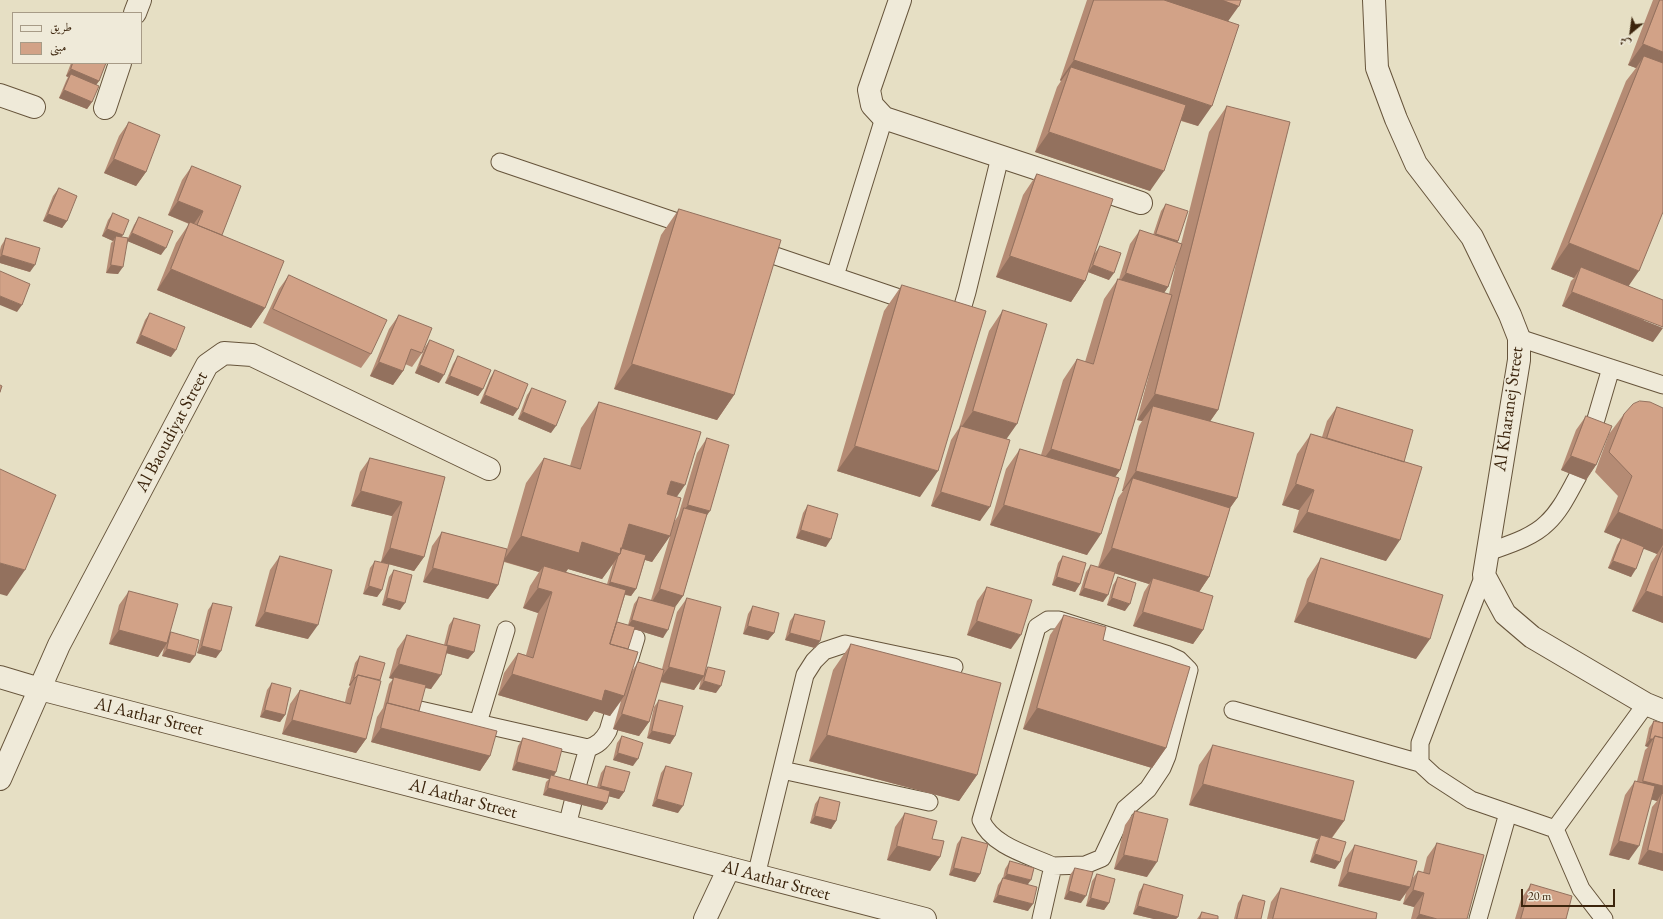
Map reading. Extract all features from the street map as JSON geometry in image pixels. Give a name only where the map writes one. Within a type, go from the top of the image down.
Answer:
[{"type":"street","points":[[135,12],[140,0]]},
{"type":"street","points":[[900,0],[869,90],[872,105],[884,118],[1141,203]]},
{"type":"street","name":"Al Kharanej Street","points":[[1374,0],[1377,68],[1399,125],[1416,164],[1472,237],[1510,315],[1519,338],[1519,360],[1484,575]]},
{"type":"street","points":[[105,108],[120,64]]},
{"type":"street","points":[[0,95],[34,107]]},
{"type":"street","name":"Al Baoudiyat Street","points":[[0,778],[59,645],[207,365],[224,353],[252,355],[489,469]]},
{"type":"street","points":[[1484,575],[1504,614],[1532,637],[1655,707]]},
{"type":"street","name":"Al Aathar Street","points":[[0,677],[40,689],[925,919]]},
{"type":"street","points":[[705,919],[729,868]]},
{"type":"lane","points":[[835,276],[884,118]]},
{"type":"lane","points":[[738,243],[948,314],[962,309],[968,292],[1000,157]]},
{"type":"lane","points":[[500,162],[708,233]]},
{"type":"lane","points":[[1519,338],[1663,385]]},
{"type":"lane","points":[[1591,436],[1611,368]]},
{"type":"lane","points":[[1488,552],[1524,538],[1547,524],[1560,509],[1578,476]]},
{"type":"lane","points":[[1420,763],[1420,743],[1484,575]]},
{"type":"lane","points":[[1048,620],[1059,620],[1166,654],[1179,660],[1189,670],[1167,756],[1162,768],[1148,790],[1125,809],[1102,858],[1085,865],[1053,866],[1005,845],[986,830],[981,820],[1037,627],[1048,620]]},
{"type":"lane","points":[[478,723],[506,630]]},
{"type":"lane","points":[[420,710],[588,748],[600,743],[608,731],[636,638]]},
{"type":"lane","points":[[756,876],[805,675],[814,661],[824,651],[845,644],[954,667]]},
{"type":"lane","points":[[1555,829],[1655,707]]},
{"type":"lane","points":[[1233,710],[1420,763],[1434,776],[1472,800],[1555,829],[1581,889],[1604,919]]},
{"type":"lane","points":[[567,826],[588,748]]},
{"type":"lane","points":[[782,770],[930,802]]},
{"type":"lane","points":[[1478,919],[1508,813]]},
{"type":"lane","points":[[1041,919],[1053,866]]},
{"type":"building","points":[[1094,0],[1164,0],[1239,25],[1212,106],[1074,60]]},
{"type":"building","points":[[1222,0],[1241,0],[1239,6]]},
{"type":"building","points":[[1660,0],[1663,0],[1663,52],[1643,44]]},
{"type":"building","points":[[1644,56],[1663,63],[1663,212],[1639,271],[1569,243]]},
{"type":"building","points":[[73,64],[106,64],[99,81],[71,69]]},
{"type":"building","points":[[1071,67],[1186,105],[1164,171],[1049,132]]},
{"type":"building","points":[[71,74],[99,86],[92,102],[64,90]]},
{"type":"building","points":[[1227,106],[1290,122],[1218,410],[1155,394]]},
{"type":"building","points":[[129,122],[160,135],[146,172],[114,159]]},
{"type":"building","points":[[192,166],[241,186],[222,235],[197,225],[203,211],[178,201]]},
{"type":"building","points":[[1037,174],[1113,199],[1085,281],[1010,256]]},
{"type":"building","points":[[59,188],[77,196],[67,221],[48,214]]},
{"type":"building","points":[[1166,204],[1188,211],[1178,241],[1156,234]]},
{"type":"building","points":[[679,209],[781,240],[734,395],[632,364]]},
{"type":"building","points":[[113,213],[129,220],[123,235],[107,229]]},
{"type":"building","points":[[139,217],[173,231],[166,248],[132,233]]},
{"type":"building","points":[[190,222],[284,261],[265,308],[171,269]]},
{"type":"building","points":[[1140,230],[1182,244],[1168,287],[1126,273]]},
{"type":"building","points":[[116,236],[128,238],[123,267],[111,265]]},
{"type":"building","points":[[6,238],[40,248],[35,265],[2,255]]},
{"type":"building","points":[[1100,246],[1121,253],[1114,273],[1093,265]]},
{"type":"building","points":[[1581,267],[1663,300],[1663,327],[1572,292]]},
{"type":"building","points":[[0,271],[30,284],[22,305],[0,296]]},
{"type":"building","points":[[289,275],[387,320],[371,354],[273,309]]},
{"type":"building","points":[[1118,279],[1172,295],[1120,470],[1051,449],[1077,359],[1093,364]]},
{"type":"building","points":[[902,285],[986,311],[938,471],[855,446]]},
{"type":"building","points":[[1003,310],[1047,324],[1017,424],[973,411]]},
{"type":"building","points":[[150,313],[185,327],[176,350],[141,335]]},
{"type":"building","points":[[399,315],[432,328],[422,353],[411,349],[403,371],[379,362]]},
{"type":"building","points":[[430,340],[454,350],[444,375],[420,365]]},
{"type":"building","points":[[458,356],[491,370],[483,389],[450,376]]},
{"type":"building","points":[[495,370],[528,384],[518,409],[485,395]]},
{"type":"building","points":[[532,388],[566,401],[556,426],[523,412]]},
{"type":"building","points":[[1640,401],[1650,402],[1663,408],[1663,530],[1618,512],[1632,476],[1609,452],[1624,414],[1633,404]]},
{"type":"building","points":[[599,402],[701,432],[685,485],[671,481],[667,494],[681,498],[670,536],[629,524],[620,554],[582,542],[579,553],[521,536],[544,458],[580,469]]},
{"type":"building","points":[[1153,406],[1254,433],[1237,498],[1136,471]]},
{"type":"building","points":[[1337,407],[1413,430],[1404,462],[1327,438]]},
{"type":"building","points":[[1586,416],[1612,426],[1596,465],[1571,456]]},
{"type":"building","points":[[961,426],[1010,440],[990,507],[941,492]]},
{"type":"building","points":[[1311,434],[1422,467],[1400,540],[1307,512],[1314,490],[1296,484]]},
{"type":"building","points":[[707,438],[729,445],[710,511],[688,505]]},
{"type":"building","points":[[1020,449],[1119,478],[1101,534],[1004,505]]},
{"type":"building","points":[[370,458],[445,477],[424,557],[390,548],[402,502],[361,491]]},
{"type":"building","points":[[0,469],[56,495],[25,570],[0,563]]},
{"type":"building","points":[[1133,478],[1230,508],[1209,577],[1112,548]]},
{"type":"building","points":[[808,505],[838,514],[831,539],[801,530]]},
{"type":"building","points":[[684,508],[707,514],[683,596],[660,589]]},
{"type":"building","points":[[442,532],[507,549],[498,585],[433,568]]},
{"type":"building","points":[[1622,538],[1644,547],[1636,569],[1613,561]]},
{"type":"building","points":[[621,548],[646,555],[636,589],[610,582]]},
{"type":"building","points":[[1663,548],[1663,597],[1646,591]]},
{"type":"building","points":[[280,556],[332,570],[318,625],[265,612]]},
{"type":"building","points":[[1063,556],[1086,563],[1080,584],[1057,577]]},
{"type":"building","points":[[1321,558],[1443,595],[1430,639],[1308,602]]},
{"type":"building","points":[[375,561],[389,564],[382,590],[369,586]]},
{"type":"building","points":[[1091,565],[1115,572],[1108,595],[1084,588]]},
{"type":"building","points":[[544,566],[626,590],[610,644],[638,652],[624,696],[605,690],[602,701],[512,674],[518,653],[533,658],[552,592],[538,588]]},
{"type":"building","points":[[394,570],[412,575],[405,603],[387,598]]},
{"type":"building","points":[[1118,577],[1136,583],[1130,604],[1112,598]]},
{"type":"building","points":[[1153,578],[1213,596],[1203,630],[1143,612]]},
{"type":"building","points":[[987,587],[1032,600],[1021,635],[977,621]]},
{"type":"building","points":[[129,591],[178,604],[167,643],[119,630]]},
{"type":"building","points":[[639,597],[675,607],[668,630],[632,620]]},
{"type":"building","points":[[687,598],[721,607],[704,676],[669,667]]},
{"type":"building","points":[[213,603],[232,607],[221,651],[202,646]]},
{"type":"building","points":[[753,606],[779,613],[774,633],[748,626]]},
{"type":"building","points":[[795,614],[825,621],[820,641],[790,633]]},
{"type":"building","points":[[1064,615],[1106,627],[1103,640],[1190,667],[1166,748],[1037,708]]},
{"type":"building","points":[[454,618],[480,625],[474,652],[447,645]]},
{"type":"building","points":[[617,622],[635,627],[628,649],[610,644]]},
{"type":"building","points":[[171,632],[199,640],[195,656],[167,649]]},
{"type":"building","points":[[407,635],[448,646],[441,675],[399,664]]},
{"type":"building","points":[[851,644],[1001,683],[977,775],[827,735]]},
{"type":"building","points":[[360,656],[385,663],[380,680],[358,675],[354,678]]},
{"type":"building","points":[[638,662],[664,670],[649,722],[622,714]]},
{"type":"building","points":[[708,667],[725,671],[721,686],[704,681]]},
{"type":"building","points":[[358,675],[381,681],[366,739],[292,720],[300,690],[350,704]]},
{"type":"building","points":[[394,677],[426,685],[419,711],[388,703]]},
{"type":"building","points":[[272,683],[291,688],[285,715],[265,710]]},
{"type":"building","points":[[659,700],[683,706],[675,736],[652,731]]},
{"type":"building","points":[[387,703],[497,731],[490,756],[381,728]]},
{"type":"building","points":[[1654,721],[1663,723],[1663,738],[1655,736],[1653,739],[1650,739]]},
{"type":"building","points":[[622,736],[643,743],[638,759],[618,753]]},
{"type":"building","points":[[1655,736],[1663,738],[1663,786],[1643,781]]},
{"type":"building","points":[[523,738],[562,749],[556,772],[517,762]]},
{"type":"building","points":[[1213,745],[1354,781],[1344,821],[1203,784]]},
{"type":"building","points":[[606,766],[630,772],[624,792],[601,786]]},
{"type":"building","points":[[666,766],[692,773],[683,806],[657,799]]},
{"type":"building","points":[[551,775],[610,791],[607,803],[548,788]]},
{"type":"building","points":[[1635,781],[1655,786],[1639,846],[1619,841]]},
{"type":"building","points":[[1662,793],[1663,794],[1663,854],[1648,850]]},
{"type":"building","points":[[820,797],[840,802],[836,821],[815,816]]},
{"type":"building","points":[[1135,811],[1168,819],[1157,862],[1124,855]]},
{"type":"building","points":[[905,813],[937,821],[932,839],[944,841],[940,857],[897,846]]},
{"type":"building","points":[[1321,835],[1346,842],[1340,862],[1315,854]]},
{"type":"building","points":[[962,837],[988,844],[980,874],[954,868]]},
{"type":"building","points":[[1437,843],[1484,855],[1467,919],[1437,919],[1419,914],[1424,893],[1413,890],[1418,871],[1429,874]]},
{"type":"building","points":[[1355,845],[1417,861],[1410,887],[1348,872]]},
{"type":"building","points":[[1010,861],[1034,868],[1031,880],[1007,874]]},
{"type":"building","points":[[1075,868],[1093,872],[1086,896],[1069,891]]},
{"type":"building","points":[[1097,874],[1115,879],[1109,903],[1091,898]]},
{"type":"building","points":[[1003,878],[1037,887],[1033,904],[998,895]]},
{"type":"building","points":[[1144,884],[1183,895],[1178,917],[1138,906]]},
{"type":"building","points":[[1531,884],[1572,896],[1566,919],[1521,919]]},
{"type":"building","points":[[1281,888],[1377,913],[1376,919],[1273,919]]},
{"type":"building","points":[[1243,895],[1265,901],[1261,919],[1237,919]]},
{"type":"building","points":[[1202,912],[1218,916],[1218,919],[1200,919]]}]
